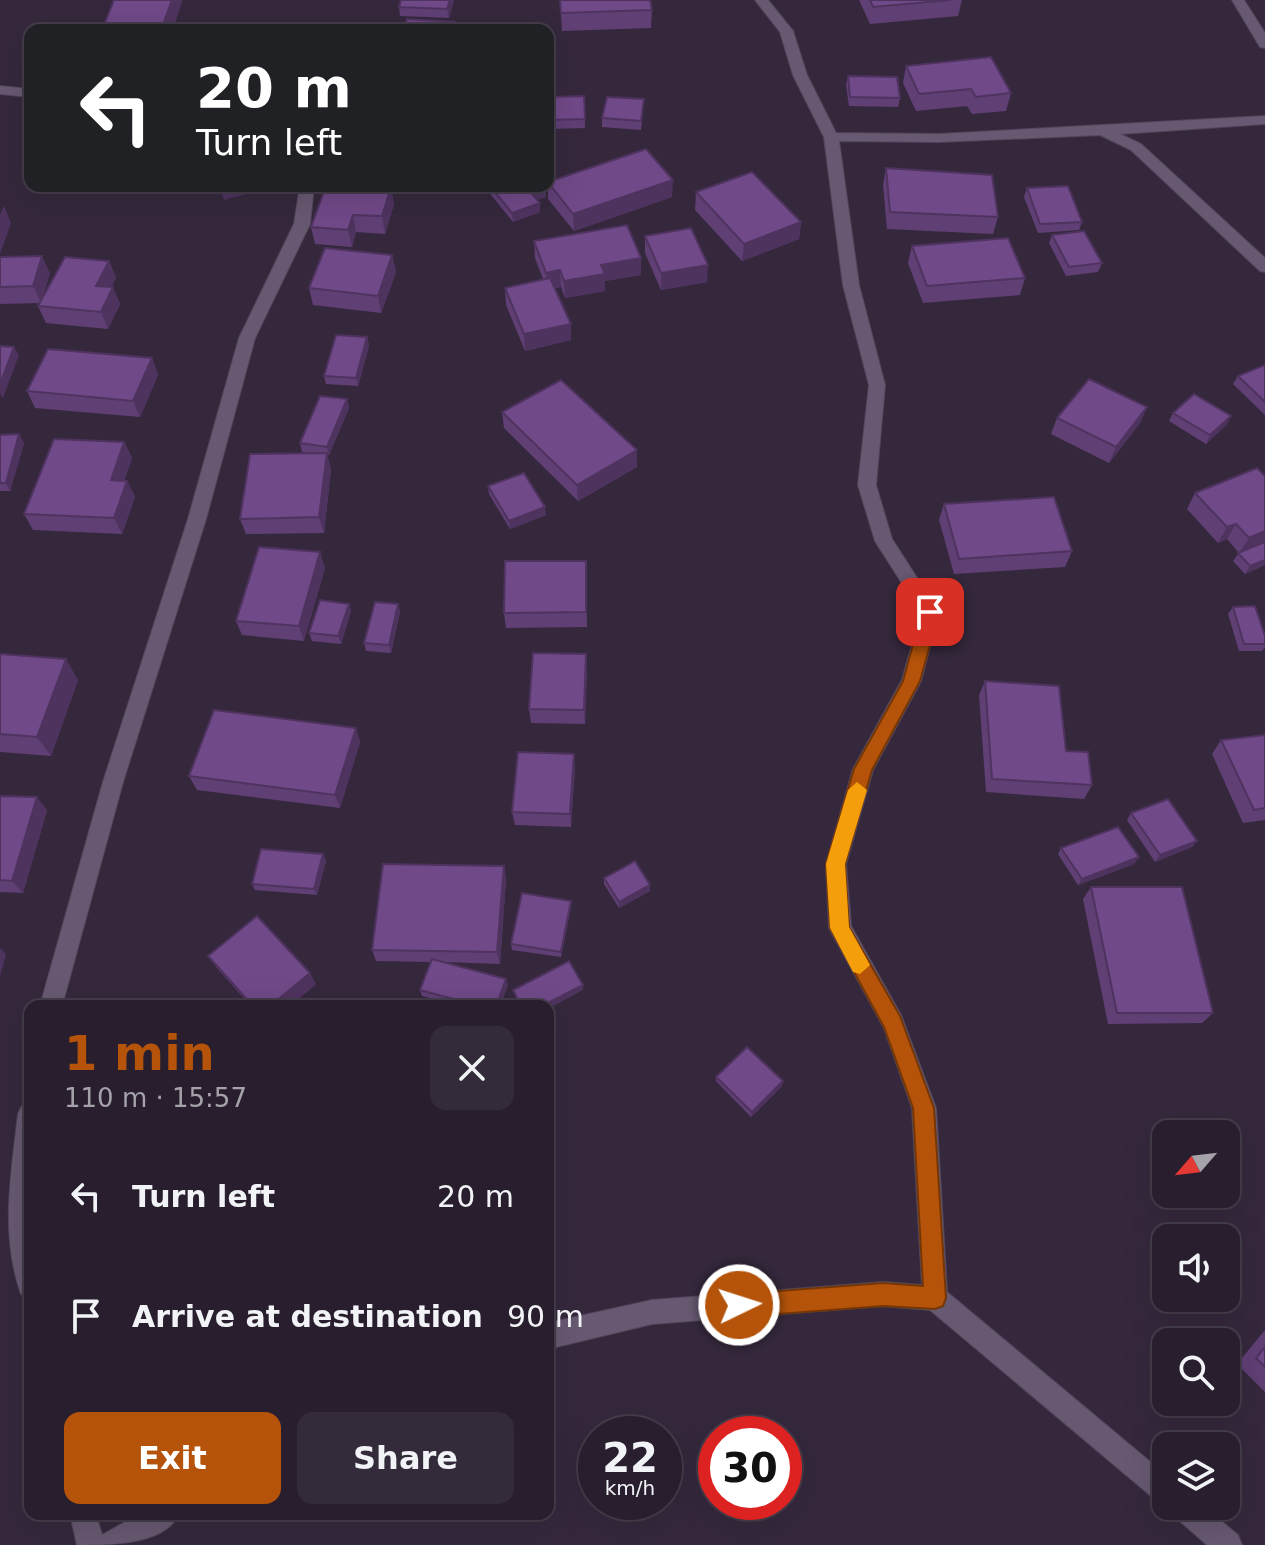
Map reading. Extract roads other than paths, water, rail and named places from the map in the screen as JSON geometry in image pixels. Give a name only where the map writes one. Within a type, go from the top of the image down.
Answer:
[{"type":"street","points":[[761,0],[786,31],[800,75],[831,137],[851,285],[877,385],[867,485],[884,541],[930,612],[911,681],[863,769],[836,864],[840,928],[893,1023],[924,1108],[935,1298]]},
{"type":"street","points":[[1238,0],[1265,44]]},
{"type":"street","points":[[0,90],[24,92]]},
{"type":"street","points":[[831,137],[939,138],[1265,120]]},
{"type":"street","points":[[1102,131],[1136,147],[1265,267]]},
{"type":"street","points":[[53,1000],[113,782],[197,519],[247,338],[302,224],[306,192]]},
{"type":"street","points":[[24,1168],[17,1230],[24,1260]]},
{"type":"street","points":[[554,1335],[652,1312],[883,1294],[935,1298],[1152,1480]]},
{"type":"street","points":[[85,1520],[91,1545]]},
{"type":"street","points":[[110,1545],[155,1520]]},
{"type":"street","points":[[1199,1520],[1228,1545]]}]
